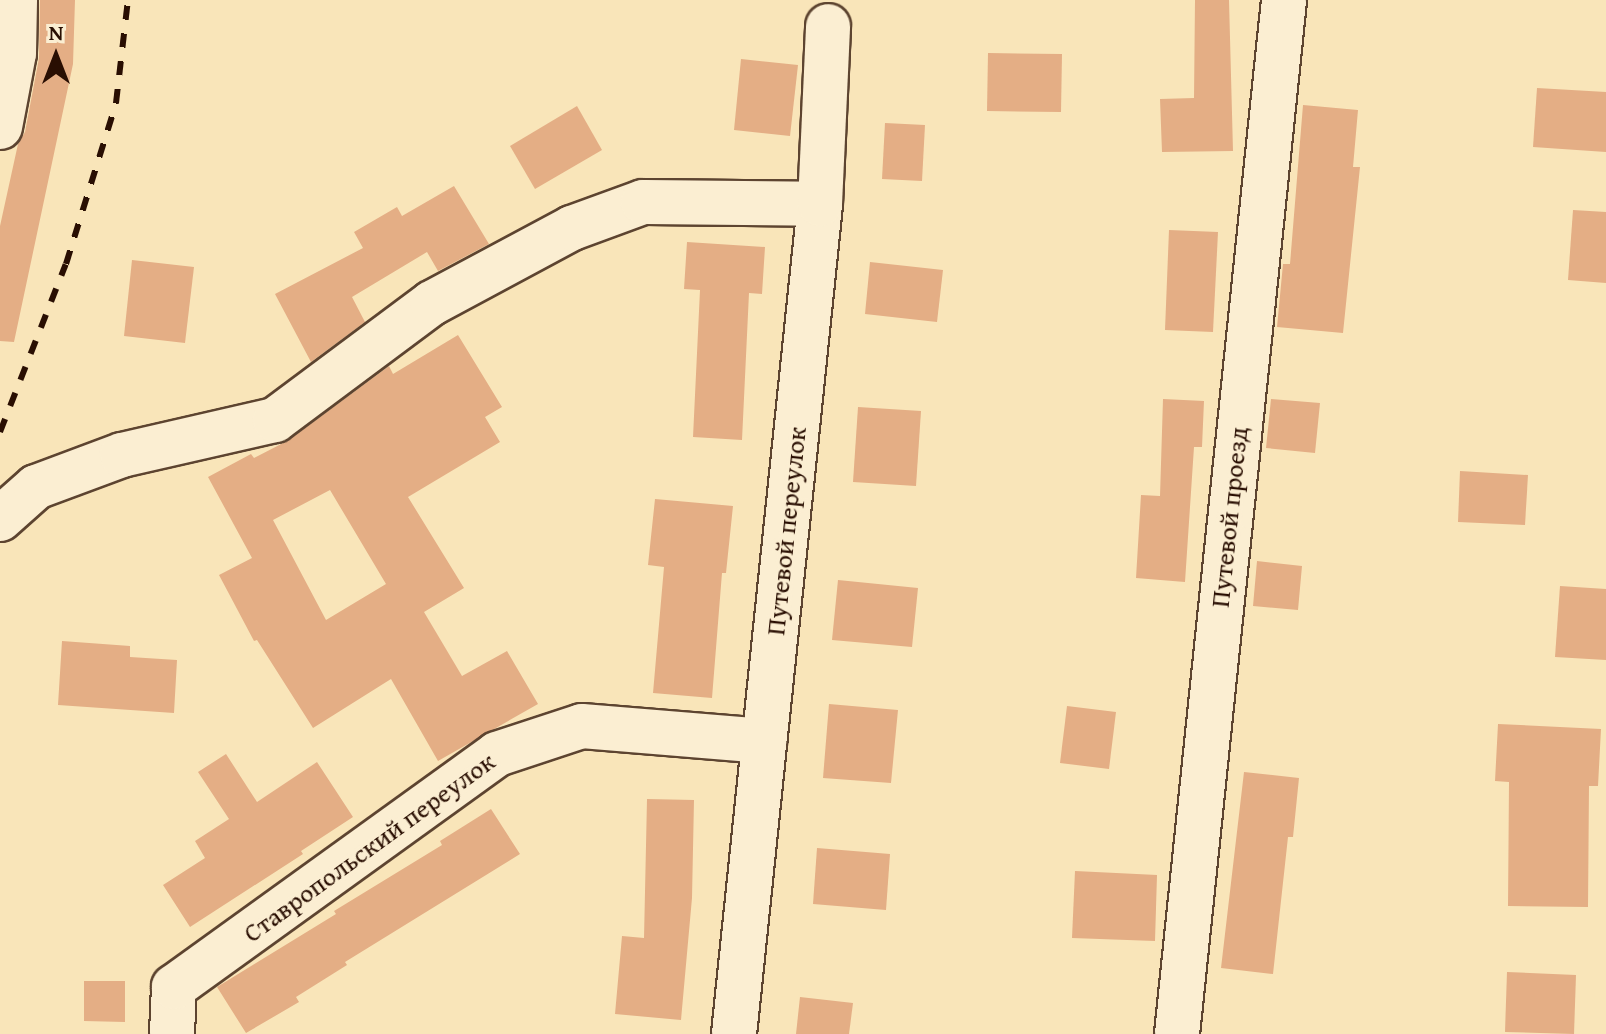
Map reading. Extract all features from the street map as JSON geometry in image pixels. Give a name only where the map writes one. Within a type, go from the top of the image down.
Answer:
[{"type":"street","points":[[0,127],[14,53],[15,0]]},
{"type":"street","name":"Путевой проезд","points":[[1177,1034],[1284,0]]},
{"type":"street","name":"Путевой переулок","points":[[734,1034],[820,204],[828,26]]},
{"type":"street","points":[[0,519],[36,487],[122,455],[275,420],[432,303],[572,228],[643,202],[820,204]]},
{"type":"street","name":"Ставропольский переулок","points":[[172,1034],[174,987],[497,754],[582,726],[764,741]]},
{"type":"building","points":[[40,0],[75,0],[73,64],[14,342],[0,341],[0,226],[18,144],[25,132],[39,58]]},
{"type":"building","points":[[1195,0],[1229,0],[1233,151],[1162,152],[1160,99],[1194,98]]},
{"type":"building","points":[[988,53],[1062,54],[1061,112],[987,111]]},
{"type":"building","points":[[741,59],[798,65],[790,136],[734,130]]},
{"type":"building","points":[[1537,88],[1606,92],[1606,152],[1533,147]]},
{"type":"building","points":[[1303,105],[1358,110],[1353,167],[1360,167],[1343,333],[1277,327],[1283,264],[1290,264]]},
{"type":"building","points":[[577,106],[602,150],[535,189],[510,146]]},
{"type":"building","points":[[885,123],[925,125],[922,181],[882,179]]},
{"type":"building","points":[[454,186],[489,244],[438,271],[427,252],[352,297],[365,322],[311,362],[275,294],[363,248],[354,232],[397,207],[402,216]]},
{"type":"building","points":[[1573,210],[1606,212],[1606,283],[1568,280]]},
{"type":"building","points":[[1169,230],[1218,232],[1213,332],[1165,330]]},
{"type":"building","points":[[687,242],[765,247],[762,294],[749,293],[742,440],[693,437],[700,290],[684,289]]},
{"type":"building","points":[[132,260],[194,267],[185,343],[124,336]]},
{"type":"building","points":[[870,262],[943,270],[937,322],[865,314]]},
{"type":"building","points":[[458,335],[502,407],[485,417],[500,442],[408,497],[464,588],[424,612],[462,676],[507,651],[538,704],[438,761],[391,679],[313,728],[257,640],[254,641],[219,575],[252,558],[208,477],[251,454],[254,458],[289,440],[389,366],[393,374]],"holes":[[[330,490],[386,584],[326,620],[273,520]]]},
{"type":"building","points":[[1163,399],[1204,401],[1202,447],[1194,447],[1185,582],[1136,578],[1141,495],[1160,496]]},
{"type":"building","points":[[1271,399],[1320,403],[1315,453],[1266,448]]},
{"type":"building","points":[[858,407],[921,411],[916,486],[853,482]]},
{"type":"building","points":[[1460,471],[1528,475],[1525,525],[1458,522]]},
{"type":"building","points":[[655,499],[733,506],[726,573],[722,573],[712,698],[653,693],[664,567],[648,565]]},
{"type":"building","points":[[1257,561],[1302,566],[1298,610],[1253,606]]},
{"type":"building","points":[[838,580],[918,588],[912,647],[832,640]]},
{"type":"building","points":[[1560,586],[1606,589],[1606,660],[1555,657]]},
{"type":"building","points":[[62,641],[130,646],[130,657],[177,660],[174,713],[58,705]]},
{"type":"building","points":[[829,704],[898,710],[891,783],[823,778]]},
{"type":"building","points":[[1067,706],[1116,712],[1109,769],[1060,763]]},
{"type":"building","points":[[1498,724],[1601,729],[1598,786],[1589,786],[1588,907],[1508,906],[1509,782],[1495,781]]},
{"type":"building","points":[[226,754],[257,802],[317,762],[353,817],[301,851],[303,854],[190,927],[163,885],[205,858],[195,841],[229,819],[198,772]]},
{"type":"building","points":[[1244,772],[1299,778],[1293,837],[1288,837],[1273,974],[1221,968]]},
{"type":"building","points":[[647,799],[694,800],[692,898],[681,1020],[615,1014],[622,936],[644,938]]},
{"type":"building","points":[[491,809],[520,854],[345,962],[347,965],[296,997],[299,1002],[246,1033],[217,987],[336,914],[334,911],[442,845],[440,841]]},
{"type":"building","points":[[817,848],[890,854],[886,910],[813,904]]},
{"type":"building","points":[[1075,871],[1157,875],[1155,941],[1072,938]]},
{"type":"building","points":[[1507,972],[1576,975],[1574,1034],[1505,1032]]},
{"type":"building","points":[[84,981],[125,981],[125,1022],[84,1021]]},
{"type":"building","points":[[800,997],[853,1003],[849,1034],[796,1034]]},
{"type":"railway","points":[[0,432],[66,264],[116,103],[128,0]]}]
